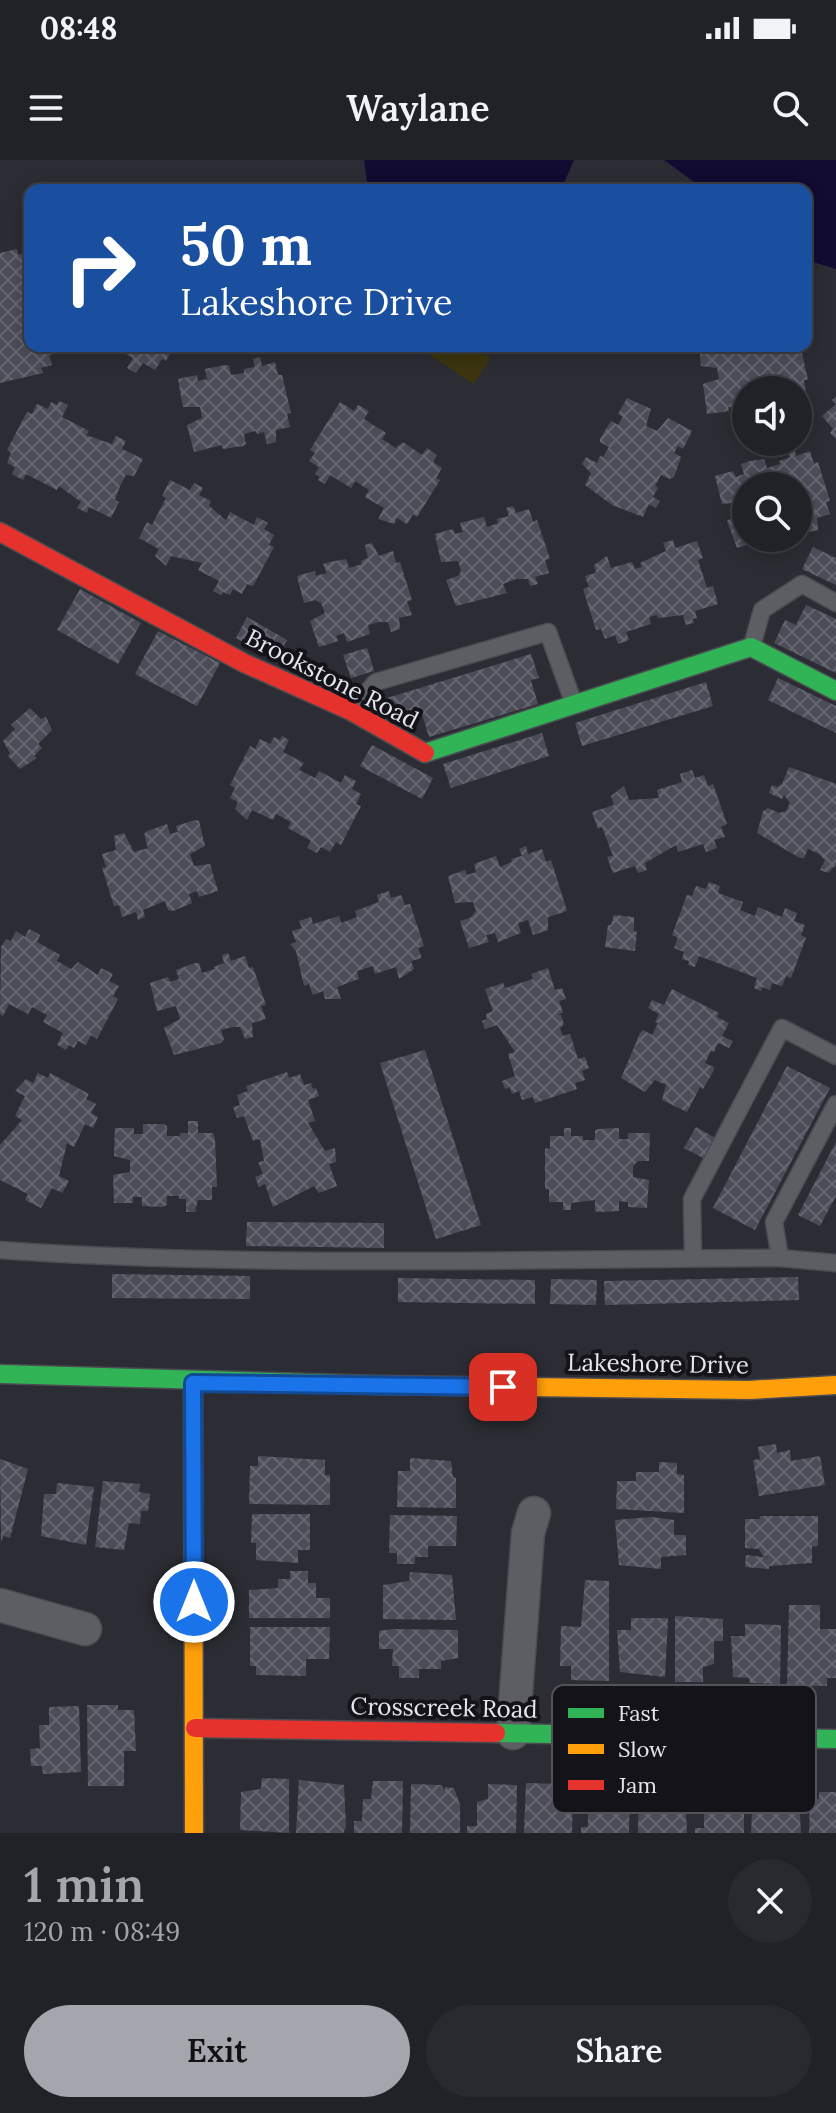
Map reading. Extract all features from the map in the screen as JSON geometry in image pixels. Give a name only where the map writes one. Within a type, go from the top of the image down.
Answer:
[{"type":"street","name":"Brookstone Road","points":[[0,532],[244,663],[351,711],[424,753],[575,707],[751,647]]},
{"type":"street","points":[[751,647],[836,691]]},
{"type":"street","name":"Lakeshore Drive","points":[[0,1374],[193,1383],[749,1390],[836,1385]]},
{"type":"street","points":[[193,1383],[194,1833]]},
{"type":"street","points":[[513,1733],[528,1533],[534,1513]]},
{"type":"street","points":[[0,1605],[85,1629]]},
{"type":"street","name":"Crosscreek Road","points":[[195,1728],[552,1734]]},
{"type":"street","name":"Crosscreek Road","points":[[816,1739],[836,1739]]},
{"type":"lane","points":[[751,647],[762,610],[802,584],[836,603]]},
{"type":"lane","points":[[351,711],[376,682],[548,632],[575,707]]},
{"type":"lane","points":[[693,1258],[692,1199],[782,1028],[836,1056]]},
{"type":"lane","points":[[780,1258],[774,1222],[836,1104]]},
{"type":"lane","points":[[0,1250],[112,1257],[420,1261],[780,1258],[836,1263]]},
{"type":"shaded area","points":[[364,160],[574,160],[564,184],[367,182]]},
{"type":"shaded area","points":[[664,160],[836,160],[836,269],[812,262],[812,184],[697,184]]},
{"type":"shaded area","points":[[482,352],[491,358],[473,384],[427,353]]},
{"type":"building","points":[[17,249],[18,255],[24,254],[24,352],[58,353],[49,355],[52,365],[41,368],[43,373],[0,383],[0,253]]},
{"type":"building","points":[[128,352],[171,352],[155,370],[143,363],[136,373],[127,368],[133,358],[127,355]]},
{"type":"building","points":[[700,352],[802,352],[807,376],[732,376],[732,407],[728,407],[729,411],[707,414],[703,384],[719,379],[717,368],[701,366]]},
{"type":"building","points":[[260,357],[262,366],[275,362],[278,375],[282,375],[291,413],[287,414],[290,427],[276,430],[276,442],[267,444],[264,432],[257,434],[256,431],[244,434],[246,444],[243,446],[223,449],[222,445],[194,452],[187,425],[202,418],[200,407],[183,407],[178,379],[197,375],[198,381],[207,379],[205,369],[225,365],[229,366],[231,375],[244,373],[244,369],[255,367],[253,359]]},
{"type":"building","points":[[627,398],[651,409],[646,426],[657,431],[668,418],[692,431],[683,449],[678,446],[674,453],[681,457],[674,477],[670,479],[661,475],[653,497],[660,501],[656,508],[649,504],[643,517],[612,505],[585,485],[591,473],[582,464],[586,457],[597,463],[600,456],[603,457],[609,447],[600,439],[611,421],[618,425],[623,417],[618,414]]},
{"type":"building","points":[[59,401],[68,405],[62,417],[89,431],[86,435],[112,444],[116,436],[126,441],[122,449],[143,459],[134,476],[126,475],[120,486],[115,500],[119,502],[111,518],[89,507],[87,513],[77,508],[81,502],[59,486],[57,490],[26,474],[23,480],[12,474],[15,467],[7,463],[11,453],[7,450],[27,412],[32,414],[37,404],[48,409],[51,402],[57,405]]},
{"type":"building","points":[[340,402],[354,411],[358,405],[369,411],[364,419],[386,433],[382,439],[396,448],[403,442],[422,455],[427,448],[437,455],[433,462],[442,468],[436,478],[440,480],[417,517],[413,514],[407,524],[397,518],[394,524],[378,519],[384,508],[365,497],[369,490],[355,481],[351,488],[330,475],[325,484],[318,480],[320,477],[315,474],[319,467],[309,461],[315,453],[310,450]]},
{"type":"building","points":[[836,404],[836,439],[830,433],[833,429],[822,416]]},
{"type":"building","points":[[812,456],[814,464],[818,462],[830,501],[826,502],[830,514],[817,518],[818,530],[812,531],[812,472],[743,472],[741,464],[764,459],[767,468],[790,457]]},
{"type":"building","points":[[733,471],[732,503],[722,504],[715,476]]},
{"type":"building","points":[[170,480],[190,490],[194,483],[203,488],[199,495],[211,501],[209,506],[226,520],[230,512],[254,525],[257,517],[268,523],[264,529],[274,535],[269,545],[274,547],[253,586],[247,584],[242,594],[233,589],[230,595],[213,591],[219,581],[198,570],[202,563],[171,556],[166,566],[155,556],[159,549],[139,538],[147,522],[152,525],[166,498],[162,496]]},
{"type":"building","points":[[513,506],[516,513],[529,509],[533,522],[537,520],[550,559],[545,560],[549,573],[535,577],[538,584],[530,586],[528,579],[516,579],[503,584],[507,593],[456,606],[446,580],[458,576],[461,571],[458,561],[441,562],[435,534],[453,529],[455,534],[463,532],[460,523],[484,517],[487,527],[498,523],[497,519],[509,516],[506,508]]},
{"type":"building","points":[[732,518],[732,534],[727,521]]},
{"type":"building","points":[[673,540],[675,548],[697,541],[703,558],[698,560],[707,588],[713,586],[718,604],[695,611],[697,618],[692,619],[694,623],[686,625],[683,615],[658,618],[657,615],[649,617],[651,624],[626,632],[629,640],[618,644],[615,635],[605,639],[601,629],[596,630],[583,589],[589,587],[585,576],[596,573],[594,565],[607,556],[611,568],[632,562],[635,569],[642,567],[640,563],[666,551],[663,543]]},
{"type":"building","points":[[372,543],[379,556],[393,551],[396,563],[400,562],[412,600],[407,601],[412,615],[399,618],[400,629],[391,632],[388,622],[379,622],[368,625],[370,634],[347,642],[344,633],[336,636],[338,641],[319,647],[310,621],[325,613],[321,603],[315,600],[304,603],[297,576],[315,571],[316,576],[327,573],[323,564],[346,559],[349,568],[362,564],[361,561],[368,558],[365,545]]},
{"type":"building","points":[[812,549],[836,558],[836,585],[802,569]]},
{"type":"building","points":[[80,589],[141,623],[118,664],[57,630]]},
{"type":"building","points":[[806,605],[836,619],[836,673],[774,643],[785,620],[796,625]]},
{"type":"building","points":[[247,617],[287,640],[276,659],[236,638]]},
{"type":"building","points":[[158,631],[220,663],[197,706],[135,674]]},
{"type":"building","points":[[367,648],[374,671],[351,678],[343,655]]},
{"type":"building","points":[[531,654],[539,678],[531,680],[538,704],[429,737],[422,714],[395,722],[387,698]]},
{"type":"building","points":[[778,678],[836,706],[836,733],[768,700]]},
{"type":"building","points":[[706,682],[713,706],[582,746],[575,723]]},
{"type":"building","points":[[30,708],[41,719],[46,717],[52,730],[38,744],[42,748],[34,756],[37,758],[20,769],[8,756],[10,753],[3,741],[15,729],[11,725]]},
{"type":"building","points":[[542,733],[549,756],[451,788],[443,764]]},
{"type":"building","points":[[282,736],[289,740],[283,752],[304,763],[299,770],[315,778],[319,771],[341,783],[345,775],[356,781],[352,789],[361,794],[356,804],[361,806],[341,845],[336,842],[330,852],[321,847],[317,853],[307,848],[311,841],[288,828],[291,822],[276,814],[273,820],[252,810],[247,820],[235,809],[238,802],[230,798],[235,788],[230,785],[250,746],[255,749],[260,739],[270,744],[274,737],[280,740]]},
{"type":"building","points":[[372,745],[433,778],[422,799],[360,766]]},
{"type":"building","points":[[789,767],[836,784],[836,865],[828,873],[820,870],[825,860],[819,854],[808,849],[804,858],[800,858],[757,833],[763,811],[768,808],[779,813],[786,811],[790,803],[784,795],[782,799],[769,793],[772,785],[777,787],[782,784]]},
{"type":"building","points":[[692,770],[695,778],[704,775],[708,786],[713,784],[727,824],[721,827],[725,837],[714,840],[717,848],[706,852],[703,844],[678,852],[676,845],[645,863],[647,870],[638,873],[635,866],[613,873],[607,857],[613,856],[602,827],[598,829],[592,812],[614,805],[611,796],[624,786],[629,800],[659,798],[657,790],[682,782],[680,774]]},
{"type":"building","points":[[199,821],[205,846],[190,854],[194,866],[210,864],[218,891],[199,897],[197,891],[189,894],[192,903],[173,911],[168,910],[165,901],[143,910],[145,917],[138,920],[136,912],[122,917],[119,905],[114,906],[102,868],[106,867],[102,854],[116,850],[114,836],[124,833],[134,852],[148,848],[144,834],[147,831],[167,824],[170,834],[178,832],[176,826]]},
{"type":"building","points":[[526,846],[528,854],[542,849],[546,862],[551,860],[567,911],[548,917],[548,930],[533,935],[528,920],[518,923],[521,933],[498,942],[495,933],[486,935],[489,942],[469,948],[460,921],[470,918],[476,911],[473,902],[455,903],[448,876],[465,870],[467,875],[476,872],[474,864],[496,856],[500,867],[522,856],[519,849]]},
{"type":"building","points":[[709,882],[720,886],[718,893],[743,902],[740,910],[755,916],[758,907],[782,917],[785,908],[797,913],[794,921],[805,925],[801,935],[806,938],[791,978],[786,976],[782,986],[772,983],[770,990],[762,987],[761,991],[754,988],[757,978],[699,956],[695,967],[688,965],[689,961],[682,959],[684,952],[674,948],[678,938],[672,935],[687,895],[692,896],[696,886],[706,889]]},
{"type":"building","points":[[389,891],[391,898],[401,895],[405,905],[410,904],[424,946],[418,948],[422,958],[411,961],[414,969],[399,979],[396,967],[375,974],[373,966],[357,971],[359,979],[337,987],[341,999],[325,999],[323,991],[313,995],[309,984],[304,986],[296,951],[290,944],[296,942],[292,931],[302,928],[299,921],[311,917],[313,924],[339,916],[341,923],[357,917],[355,911],[379,902],[377,895]]},
{"type":"building","points":[[614,915],[634,917],[634,931],[637,932],[635,951],[605,947],[608,925],[611,925]]},
{"type":"building","points":[[29,929],[40,935],[37,942],[60,955],[57,961],[71,969],[78,962],[98,975],[101,968],[113,974],[109,981],[119,986],[113,996],[118,999],[97,1039],[91,1035],[86,1045],[78,1041],[74,1048],[69,1045],[66,1050],[57,1045],[63,1033],[43,1022],[47,1015],[32,1007],[28,1014],[9,1004],[3,1016],[0,1014],[1,947],[6,939],[11,941],[16,931],[25,937]]},
{"type":"building","points":[[228,953],[231,961],[245,956],[249,968],[253,967],[266,1005],[261,1006],[266,1019],[252,1023],[253,1037],[245,1039],[240,1027],[233,1027],[221,1030],[224,1039],[221,1043],[174,1055],[164,1028],[180,1019],[176,1006],[157,1011],[150,983],[168,977],[170,982],[179,979],[176,970],[195,963],[199,963],[202,973],[215,969],[224,963],[222,955]]},
{"type":"building","points":[[548,968],[555,990],[562,988],[566,999],[559,1001],[563,1013],[557,1015],[561,1015],[564,1024],[560,1028],[563,1036],[570,1034],[578,1059],[585,1057],[589,1068],[582,1071],[585,1080],[575,1083],[577,1089],[535,1103],[533,1097],[522,1100],[519,1091],[512,1094],[510,1087],[505,1089],[502,1081],[515,1076],[508,1054],[515,1052],[497,1025],[485,1029],[482,1021],[487,1019],[486,1014],[493,1011],[485,989],[503,983],[505,988],[533,979],[531,974]]},
{"type":"building","points":[[672,989],[719,1013],[717,1017],[729,1023],[722,1036],[733,1041],[729,1048],[718,1043],[714,1052],[711,1051],[705,1063],[714,1067],[713,1072],[703,1089],[700,1087],[687,1112],[662,1100],[666,1085],[655,1080],[645,1092],[621,1078],[640,1033],[643,1030],[652,1035],[658,1023],[655,1022],[659,1014],[648,1008],[652,1000],[664,1005]]},
{"type":"building","points":[[425,1050],[481,1225],[436,1239],[380,1063]]},
{"type":"building","points":[[787,1066],[830,1088],[755,1230],[713,1208]]},
{"type":"building","points":[[287,1072],[289,1078],[300,1074],[304,1085],[311,1083],[313,1089],[316,1088],[319,1096],[308,1100],[315,1121],[308,1123],[325,1151],[335,1148],[336,1162],[329,1164],[337,1186],[319,1193],[314,1186],[273,1207],[265,1184],[259,1187],[255,1177],[263,1174],[258,1162],[264,1161],[260,1139],[253,1141],[244,1116],[237,1118],[233,1107],[240,1105],[237,1095],[248,1091],[246,1086]]},
{"type":"building","points":[[38,1073],[48,1078],[50,1073],[89,1094],[86,1099],[96,1104],[91,1113],[98,1117],[93,1128],[85,1124],[74,1147],[67,1143],[59,1176],[69,1181],[62,1193],[52,1188],[41,1208],[25,1200],[28,1194],[0,1180],[0,1145],[22,1120],[15,1116],[25,1096],[15,1091],[26,1079],[33,1083]]},
{"type":"building","points":[[188,1121],[198,1121],[198,1133],[213,1133],[215,1139],[217,1187],[212,1187],[212,1200],[198,1200],[195,1212],[186,1212],[186,1199],[179,1199],[179,1196],[167,1196],[167,1205],[162,1207],[142,1206],[142,1197],[133,1197],[133,1203],[114,1203],[113,1175],[130,1172],[130,1160],[114,1156],[115,1128],[134,1128],[134,1134],[143,1134],[143,1124],[163,1124],[167,1126],[167,1136],[180,1136],[180,1133],[188,1133]]},
{"type":"building","points":[[696,1127],[717,1139],[705,1159],[684,1148]]},
{"type":"building","points":[[564,1128],[571,1128],[571,1136],[583,1136],[583,1140],[595,1140],[595,1130],[599,1129],[619,1128],[619,1139],[628,1139],[628,1133],[650,1133],[649,1161],[638,1161],[633,1166],[633,1177],[649,1180],[647,1208],[628,1207],[628,1202],[619,1201],[619,1211],[599,1212],[595,1211],[595,1200],[571,1203],[571,1210],[563,1210],[563,1202],[549,1202],[549,1189],[545,1189],[545,1148],[550,1149],[550,1136],[564,1136]]},
{"type":"building","points":[[836,1142],[836,1196],[820,1226],[798,1215]]},
{"type":"building","points":[[247,1222],[384,1223],[384,1248],[246,1246]]},
{"type":"building","points":[[112,1274],[250,1276],[250,1299],[112,1298]]},
{"type":"building","points":[[798,1277],[799,1300],[605,1305],[604,1281]]},
{"type":"building","points":[[398,1278],[535,1280],[535,1304],[398,1302]]},
{"type":"building","points":[[551,1279],[597,1280],[596,1305],[550,1304]]},
{"type":"building","points":[[776,1444],[777,1453],[790,1450],[791,1461],[820,1456],[825,1485],[759,1496],[753,1460],[760,1459],[758,1447]]},
{"type":"building","points":[[258,1456],[325,1460],[325,1475],[330,1475],[330,1505],[249,1504],[250,1466],[258,1466]]},
{"type":"building","points":[[410,1458],[451,1461],[453,1477],[456,1478],[456,1508],[397,1507],[398,1471],[410,1471]]},
{"type":"building","points":[[0,1459],[28,1469],[10,1538],[3,1536],[1,1543]]},
{"type":"building","points":[[659,1462],[677,1463],[677,1474],[684,1475],[684,1513],[616,1509],[617,1481],[636,1481],[636,1472],[659,1472]]},
{"type":"building","points":[[103,1481],[140,1484],[139,1492],[150,1494],[148,1511],[141,1511],[140,1524],[129,1523],[124,1550],[95,1547]]},
{"type":"building","points":[[57,1483],[94,1487],[86,1545],[41,1536],[44,1494],[56,1494]]},
{"type":"building","points":[[252,1514],[310,1514],[310,1550],[298,1550],[298,1563],[256,1560],[256,1543],[251,1543]]},
{"type":"building","points":[[390,1515],[457,1516],[456,1546],[428,1546],[428,1557],[415,1557],[415,1564],[397,1564],[397,1553],[389,1553]]},
{"type":"building","points":[[760,1516],[818,1516],[818,1546],[812,1547],[812,1563],[769,1566],[769,1569],[745,1567],[746,1555],[770,1558],[763,1556],[759,1549],[745,1548],[745,1519],[760,1519]]},
{"type":"building","points":[[652,1517],[674,1520],[674,1535],[686,1535],[686,1555],[661,1557],[661,1569],[619,1565],[615,1520]]},
{"type":"building","points":[[290,1571],[308,1571],[308,1583],[316,1583],[316,1598],[330,1598],[330,1618],[249,1618],[249,1590],[278,1588],[278,1579],[290,1579]]},
{"type":"building","points":[[410,1572],[452,1575],[456,1620],[383,1619],[383,1585],[409,1581]]},
{"type":"building","points":[[585,1580],[609,1581],[609,1681],[571,1680],[571,1666],[560,1666],[561,1626],[581,1627]]},
{"type":"building","points":[[789,1605],[820,1605],[820,1629],[836,1629],[836,1678],[827,1678],[827,1686],[787,1685]]},
{"type":"building","points":[[675,1616],[723,1619],[723,1641],[714,1641],[714,1664],[703,1667],[703,1682],[675,1682]]},
{"type":"building","points":[[631,1618],[668,1618],[665,1677],[620,1672],[617,1630],[631,1630]]},
{"type":"building","points":[[745,1624],[781,1625],[780,1684],[750,1683],[749,1678],[733,1677],[731,1636],[745,1636]]},
{"type":"building","points":[[250,1627],[330,1627],[329,1659],[306,1659],[306,1676],[256,1675],[256,1666],[250,1666]]},
{"type":"building","points":[[458,1630],[458,1658],[441,1661],[441,1669],[419,1669],[419,1678],[399,1678],[399,1666],[392,1666],[393,1649],[379,1649],[379,1631]]},
{"type":"building","points":[[87,1705],[118,1705],[118,1710],[134,1710],[136,1751],[124,1751],[124,1786],[88,1786]]},
{"type":"building","points":[[79,1706],[81,1772],[43,1774],[42,1766],[31,1766],[30,1749],[40,1748],[39,1725],[49,1725],[49,1707]]},
{"type":"building","points":[[262,1778],[289,1779],[289,1833],[240,1830],[241,1792],[261,1789]]},
{"type":"building","points":[[299,1780],[344,1785],[346,1827],[343,1833],[296,1833]]},
{"type":"building","points":[[373,1781],[403,1781],[402,1833],[354,1833],[354,1821],[362,1821],[363,1799],[371,1799]]},
{"type":"building","points":[[526,1783],[552,1784],[552,1813],[572,1813],[572,1833],[524,1833]]},
{"type":"building","points":[[411,1784],[441,1785],[445,1791],[445,1787],[454,1788],[460,1805],[460,1833],[410,1833]]},
{"type":"building","points":[[488,1784],[517,1785],[516,1833],[467,1833],[467,1826],[477,1826],[477,1802],[488,1799]]},
{"type":"building","points":[[819,1792],[836,1792],[836,1833],[809,1833],[810,1813],[816,1813],[816,1799],[819,1799]]},
{"type":"building","points":[[629,1813],[629,1833],[581,1833],[581,1827],[588,1827],[588,1814]]},
{"type":"building","points":[[638,1813],[686,1813],[687,1833],[638,1833]]},
{"type":"building","points":[[704,1813],[744,1813],[744,1833],[695,1833],[695,1828],[704,1828]]},
{"type":"building","points":[[752,1813],[800,1813],[801,1833],[751,1833]]},
{"type":"traffic: fast","points":[[425,753],[751,647],[836,691]]},
{"type":"traffic: fast","points":[[0,1374],[376,1385]]},
{"type":"traffic: fast","points":[[496,1733],[552,1734]]},
{"type":"traffic: fast","points":[[816,1739],[836,1739]]},
{"type":"traffic: slow","points":[[193,1383],[194,1833]]},
{"type":"traffic: slow","points":[[376,1385],[749,1390],[836,1385]]},
{"type":"traffic: jam","points":[[0,532],[244,663],[351,711],[425,753]]},
{"type":"traffic: jam","points":[[195,1728],[496,1733]]},
{"type":"route","points":[[194,1602],[193,1383],[503,1387]]}]
